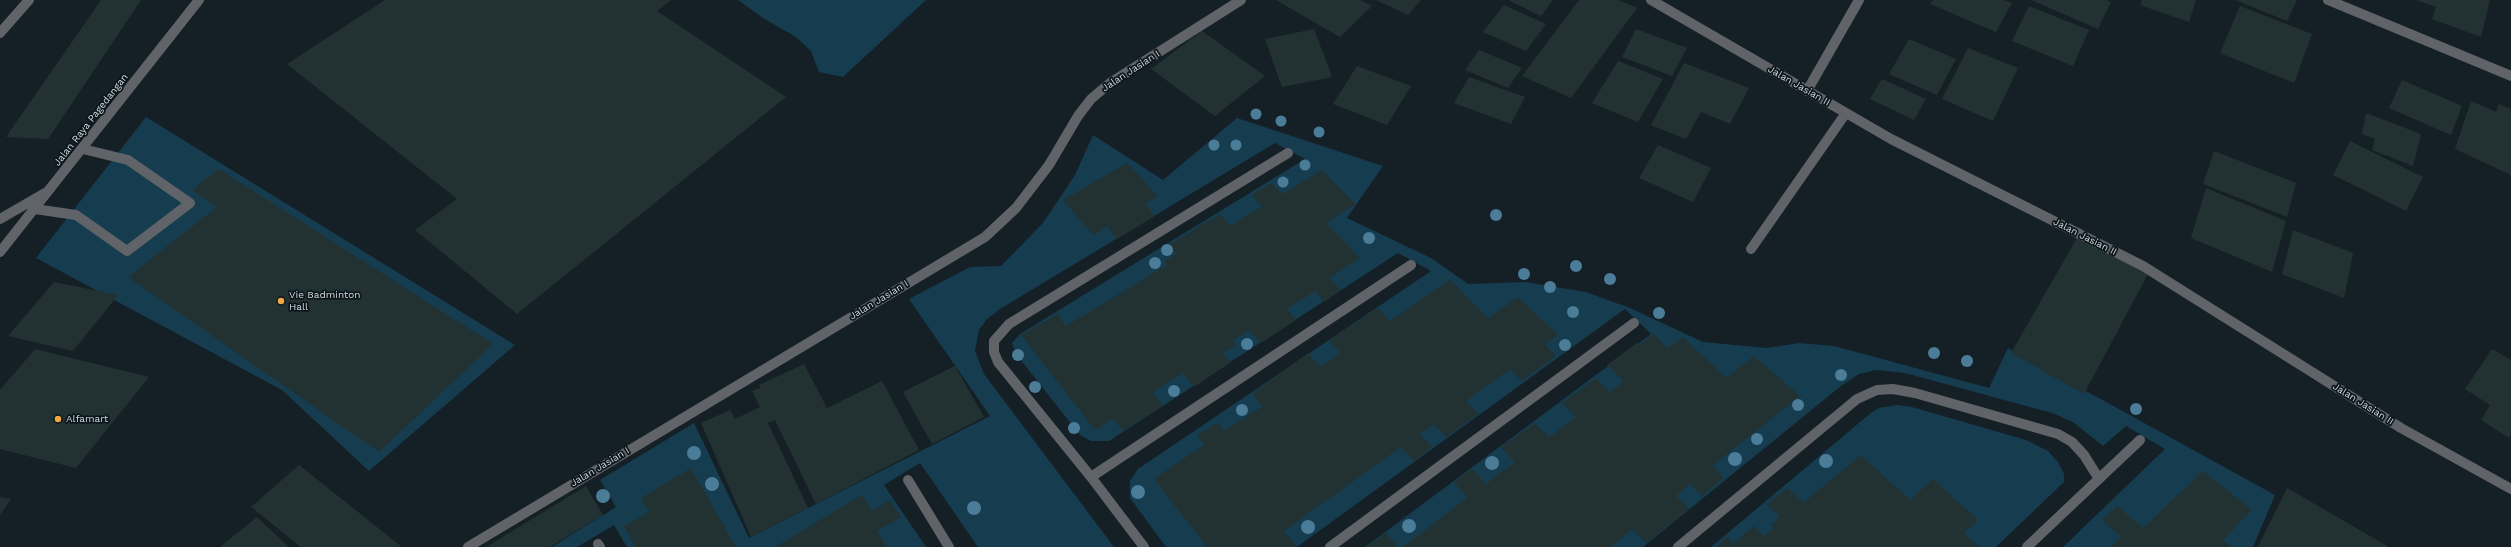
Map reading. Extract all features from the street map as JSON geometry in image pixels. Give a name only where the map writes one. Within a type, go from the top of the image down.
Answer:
[{"type":"street","points":[[0,33],[29,0]]},
{"type":"street","name":"Jalan Raya Pagedangan","points":[[0,252],[51,190],[199,0]]},
{"type":"street","name":"Jalan Jasian I","points":[[468,547],[985,237],[1016,208],[1049,165],[1078,116],[1091,99],[1110,83],[1241,0]]},
{"type":"street","name":"Jalan Jasian II","points":[[1650,0],[1898,142],[2143,266],[2401,428],[2511,489]]},
{"type":"street","points":[[1807,90],[1859,0]]},
{"type":"street","points":[[2328,0],[2511,76]]},
{"type":"street","points":[[1751,249],[1846,113]]},
{"type":"street","points":[[35,209],[76,215],[126,251],[190,203],[128,160],[82,149]]},
{"type":"street","points":[[1144,547],[1091,477],[998,362],[994,352],[994,341],[999,333],[1009,324],[1288,153]]},
{"type":"street","points":[[0,219],[51,190]]},
{"type":"street","points":[[1091,477],[1411,265]]},
{"type":"street","points":[[1330,547],[1634,323]]},
{"type":"street","points":[[1678,547],[1857,399],[1877,390],[1893,388],[1915,393],[2058,434],[2072,442],[2084,455],[2099,479]]},
{"type":"street","points":[[2027,547],[2140,440]]},
{"type":"street","points":[[908,480],[949,547]]},
{"type":"shaded area","points":[[738,0],[926,0],[843,77],[819,72],[811,51],[796,37],[763,18]]},
{"type":"shaded area","name":"Vie Badminton Hall","points":[[146,117],[515,345],[369,471],[282,390],[36,258]]},
{"type":"shaded area","points":[[1237,118],[1383,166],[1347,218],[1431,258],[1468,284],[1525,282],[1586,292],[1630,308],[1703,342],[1767,348],[1799,343],[1834,346],[1989,388],[2008,348],[2275,495],[2253,547],[2063,547],[2165,449],[2126,426],[2103,446],[2073,422],[2052,413],[1905,373],[1876,370],[1859,374],[1841,386],[1643,547],[1365,547],[1651,334],[1625,309],[1297,547],[1166,547],[1130,498],[1130,481],[1138,469],[1431,271],[1398,253],[1109,441],[1091,441],[1080,435],[1016,354],[1012,343],[1020,334],[1305,159],[1275,143],[1000,309],[986,320],[979,330],[975,351],[984,374],[1114,547],[978,547],[920,463],[884,485],[926,547],[627,547],[614,525],[577,547],[552,547],[616,507],[600,480],[694,423],[749,538],[990,416],[909,299],[970,267],[1001,266],[1043,223],[1075,175],[1093,135],[1163,180]]},
{"type":"shaded area","points":[[1897,405],[1912,407],[2026,440],[2048,451],[2058,462],[2064,474],[2064,482],[1996,547],[1711,547],[1872,412],[1879,408]]},
{"type":"building","points":[[101,0],[141,0],[48,139],[6,137]]},
{"type":"building","points":[[385,0],[671,0],[657,11],[786,97],[517,314],[415,230],[457,199],[287,64]]},
{"type":"building","points":[[1276,0],[1360,0],[1372,6],[1340,37]]},
{"type":"building","points":[[1376,0],[1421,0],[1408,15]]},
{"type":"building","points":[[1508,0],[1553,0],[1541,16]]},
{"type":"building","points":[[1579,0],[1618,0],[1637,8],[1571,98],[1522,76]]},
{"type":"building","points":[[1933,0],[2004,0],[2012,3],[1996,32],[1930,4]]},
{"type":"building","points":[[2031,0],[2106,0],[2111,2],[2098,29]]},
{"type":"building","points":[[2142,0],[2196,0],[2189,22],[2140,5]]},
{"type":"building","points":[[2235,0],[2297,0],[2287,21]]},
{"type":"building","points":[[2416,0],[2490,0],[2481,37],[2432,19],[2436,7]]},
{"type":"building","points":[[1504,5],[1546,24],[1526,51],[1483,32]]},
{"type":"building","points":[[2029,6],[2089,30],[2073,66],[2012,41]]},
{"type":"building","points":[[2240,6],[2312,34],[2294,83],[2220,53]]},
{"type":"building","points":[[1314,29],[1332,77],[1282,87],[1265,39]]},
{"type":"building","points":[[1636,29],[1687,48],[1672,76],[1622,57]]},
{"type":"building","points":[[1202,31],[1265,76],[1215,116],[1151,69]]},
{"type":"building","points":[[1909,39],[1956,59],[1937,95],[1889,74]]},
{"type":"building","points":[[1968,48],[2018,68],[1993,121],[1942,99]]},
{"type":"building","points":[[1479,50],[1522,68],[1508,88],[1465,70]]},
{"type":"building","points":[[1618,61],[1663,79],[1638,122],[1592,103]]},
{"type":"building","points":[[1684,63],[1749,88],[1730,124],[1701,112],[1686,139],[1651,125]]},
{"type":"building","points":[[1357,66],[1411,86],[1387,125],[1333,104]]},
{"type":"building","points":[[1469,77],[1525,97],[1511,124],[1454,103]]},
{"type":"building","points":[[1882,79],[1926,99],[1914,120],[1870,99]]},
{"type":"building","points":[[2402,80],[2462,106],[2451,135],[2389,108]]},
{"type":"building","points":[[2471,101],[2496,112],[2499,104],[2511,109],[2511,175],[2455,149]]},
{"type":"building","points":[[2366,113],[2421,134],[2413,166],[2372,150],[2375,139],[2362,134]]},
{"type":"building","points":[[2350,141],[2423,177],[2406,211],[2333,175]]},
{"type":"building","points":[[1658,145],[1711,168],[1693,202],[1639,178]]},
{"type":"building","points":[[2214,151],[2296,183],[2287,217],[2203,184]]},
{"type":"building","points":[[1127,163],[1158,196],[1145,204],[1155,216],[1117,239],[1107,226],[1093,235],[1063,200]]},
{"type":"building","name":"Vie Badminton Hall","points":[[219,169],[493,344],[379,452],[128,277],[217,207],[192,190]]},
{"type":"building","points":[[1322,170],[1356,204],[1326,223],[1360,258],[1329,278],[1341,290],[1324,302],[1315,291],[1287,309],[1296,320],[1261,343],[1249,330],[1233,341],[1237,345],[1223,353],[1231,362],[1194,387],[1183,373],[1153,392],[1163,406],[1123,431],[1113,418],[1095,430],[1021,335],[1057,314],[1066,326],[1167,265],[1164,261],[1176,254],[1169,245],[1220,214],[1231,226],[1262,206],[1251,195],[1271,183],[1282,194]]},
{"type":"building","points":[[2206,188],[2286,221],[2272,272],[2191,238]]},
{"type":"building","points":[[2293,230],[2353,253],[2344,298],[2282,274]]},
{"type":"building","points":[[2077,238],[2148,274],[2084,394],[2011,353]]},
{"type":"building","points":[[1450,280],[1488,318],[1518,297],[1558,335],[1545,344],[1556,356],[1522,381],[1510,369],[1466,401],[1478,414],[1446,437],[1434,424],[1420,434],[1432,447],[1414,461],[1401,447],[1284,531],[1297,546],[1207,547],[1154,479],[1205,444],[1197,436],[1218,422],[1224,431],[1263,406],[1252,394],[1308,353],[1320,367],[1340,353],[1329,340],[1378,308],[1390,321]]},
{"type":"building","points":[[54,282],[118,295],[73,351],[8,336]]},
{"type":"building","points":[[1654,334],[1668,348],[1683,337],[1726,378],[1754,356],[1800,396],[1712,466],[1724,478],[1702,496],[1690,484],[1676,496],[1689,509],[1646,543],[1632,529],[1611,547],[1403,547],[1467,498],[1454,482],[1472,469],[1486,484],[1515,462],[1501,447],[1535,423],[1549,437],[1563,427],[1576,417],[1562,403],[1596,378],[1610,392],[1624,381],[1607,365],[1637,343],[1639,345]]},
{"type":"building","name":"Alfamart","points":[[35,349],[149,377],[76,468],[0,449],[0,390]]},
{"type":"building","points":[[2492,349],[2511,360],[2511,434],[2509,438],[2481,420],[2490,405],[2465,389]]},
{"type":"building","points":[[804,364],[827,408],[882,381],[919,450],[816,504],[775,420],[768,423],[808,508],[751,537],[701,423],[730,410],[735,419],[760,407],[752,391],[760,388],[759,385]]},
{"type":"building","points":[[955,366],[984,417],[932,444],[903,392]]},
{"type":"building","points":[[1861,455],[1910,500],[1933,479],[1978,520],[1964,533],[1980,547],[1716,547],[1727,537],[1733,544],[1754,526],[1764,536],[1774,528],[1771,525],[1780,517],[1767,504],[1787,488],[1803,503]]},
{"type":"building","points":[[299,465],[402,547],[301,547],[251,507]]},
{"type":"building","points":[[691,468],[736,547],[635,547],[624,526],[649,512],[641,498]]},
{"type":"building","points":[[2203,471],[2252,510],[2223,540],[2232,547],[2110,547],[2121,537],[2102,520],[2117,506],[2143,528]]},
{"type":"building","points":[[586,486],[603,515],[550,547],[486,547]]},
{"type":"building","points":[[2287,488],[2389,547],[2258,547]]},
{"type":"building","points":[[862,495],[872,511],[890,500],[901,517],[877,531],[887,547],[775,547]]},
{"type":"building","points":[[0,497],[11,499],[0,515]]},
{"type":"building","points":[[257,517],[289,547],[220,547]]},
{"type":"building","points":[[1386,533],[1398,547],[1367,547]]},
{"type":"place","name":"Vie Badminton Hall","points":[[281,301]]},
{"type":"place","name":"Alfamart","points":[[58,419]]}]
